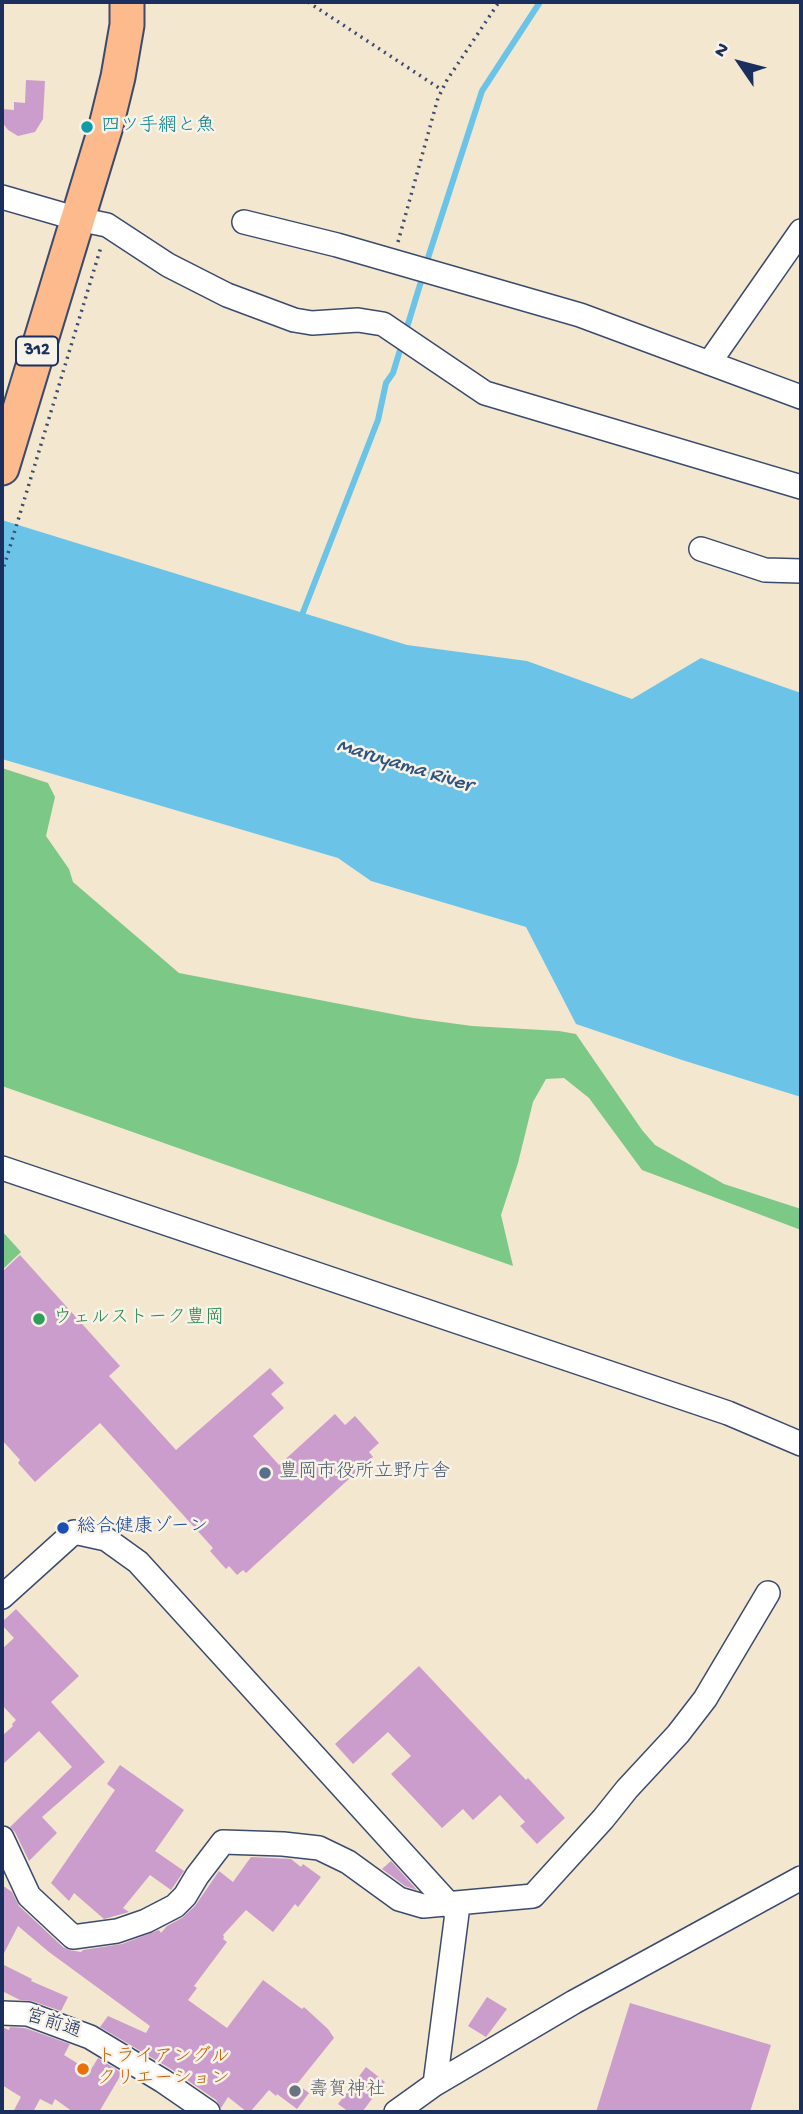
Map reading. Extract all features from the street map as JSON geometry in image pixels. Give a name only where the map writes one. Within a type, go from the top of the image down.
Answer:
[{"type":"highway","name":"312","points":[[2,468],[85,230],[118,77],[127,25],[127,2]]},
{"type":"street","points":[[2,197],[85,230],[107,225],[168,265],[227,295],[294,320],[312,323],[358,320],[383,324],[485,393],[801,487]]},
{"type":"street","points":[[244,222],[393,261],[580,315],[801,397]]},
{"type":"street","points":[[709,363],[801,232]]},
{"type":"street","points":[[701,549],[765,570],[801,571]]},
{"type":"street","points":[[2,1168],[727,1413],[801,1444]]},
{"type":"street","points":[[2,1597],[74,1532],[106,1539],[138,1562],[450,1905],[457,1913],[435,2084]]},
{"type":"street","points":[[2,1838],[29,1896],[73,1937],[117,1931],[146,1921],[175,1906],[186,1895],[197,1875],[223,1842],[319,1848],[348,1862],[399,1899],[423,1906],[533,1896],[678,1734],[705,1699],[768,1593]]},
{"type":"street","points":[[396,2112],[435,2084],[642,1964],[801,1878]]},
{"type":"street","name":"宮前通","points":[[2,2013],[28,2014],[90,2037],[208,2112]]},
{"type":"path","points":[[308,2],[442,90]]},
{"type":"path","points":[[393,261],[442,90],[499,2]]},
{"type":"path","points":[[2,573],[85,230]]},
{"type":"green space","points":[[2,768],[48,783],[55,797],[46,836],[69,869],[73,882],[179,973],[413,1018],[472,1026],[576,1034],[655,1145],[724,1184],[801,1209],[801,1230],[642,1170],[589,1098],[564,1078],[546,1079],[533,1102],[518,1163],[501,1215],[513,1266],[2,1086]]},
{"type":"green space","points":[[2,1231],[21,1252],[2,1270]]},
{"type":"water","name":"Maruyama River","points":[[2,520],[407,645],[527,661],[632,699],[701,658],[801,693],[801,1097],[576,1024],[526,927],[371,881],[338,858],[2,759]]},
{"type":"building","points":[[26,80],[45,81],[43,119],[35,132],[18,136],[2,122],[2,109],[14,110],[14,102],[25,103]]},
{"type":"building","points":[[20,1255],[120,1366],[109,1376],[176,1450],[270,1368],[284,1383],[271,1394],[284,1408],[253,1436],[279,1465],[335,1414],[345,1425],[355,1416],[379,1443],[369,1452],[373,1457],[246,1573],[243,1570],[237,1575],[229,1566],[226,1569],[210,1551],[213,1548],[100,1423],[35,1482],[2,1440],[2,1272]]},
{"type":"building","points":[[16,1609],[79,1676],[51,1702],[105,1762],[42,1817],[57,1833],[29,1861],[10,1827],[72,1767],[39,1731],[2,1765],[2,1736],[16,1720],[2,1705],[2,1649],[14,1638],[2,1622]]},
{"type":"building","points":[[419,1666],[565,1818],[537,1844],[520,1826],[525,1822],[500,1795],[473,1820],[463,1809],[442,1828],[391,1774],[411,1756],[388,1732],[353,1764],[335,1744]]},
{"type":"building","points":[[120,1765],[184,1810],[155,1851],[184,1871],[171,1890],[150,1875],[123,1908],[129,1912],[104,1919],[74,1893],[69,1901],[51,1883],[115,1790],[107,1784]]},
{"type":"building","points":[[251,1857],[291,1859],[321,1877],[298,1907],[295,1904],[273,1932],[246,1910],[223,1935],[227,1942],[194,1986],[197,1988],[188,2000],[227,2028],[263,1980],[302,2009],[304,2007],[328,2029],[334,2038],[297,2084],[309,2093],[297,2109],[269,2090],[250,2112],[228,2097],[221,2108],[216,2100],[171,2069],[100,2027],[108,2016],[146,2033],[150,2026],[18,1926],[2,1957],[2,1885],[12,1892],[19,1906],[63,1947],[81,1952],[122,1944],[159,1930],[161,1933],[195,1906],[219,1871],[233,1882]]},
{"type":"building","points":[[391,1861],[417,1890],[405,1886],[382,1869]]},
{"type":"building","points":[[2,1964],[32,1979],[31,1981],[68,1997],[61,2011],[32,2001],[20,2000],[2,1991]]},
{"type":"building","points":[[487,1997],[507,2009],[486,2037],[468,2026]]},
{"type":"building","points":[[630,2003],[771,2045],[750,2112],[596,2112]]},
{"type":"building","points":[[2,2027],[9,2030],[10,2027],[25,2028],[70,2044],[64,2055],[90,2071],[98,2058],[122,2073],[99,2112],[73,2112],[55,2099],[52,2105],[40,2099],[33,2112],[13,2112],[21,2097],[2,2085]]},
{"type":"building","points":[[366,2067],[385,2082],[362,2112],[349,2112],[338,2104]]},
{"type":"waterway","points":[[426,264],[482,91],[540,2]]},
{"type":"waterway","points":[[300,620],[378,420],[386,383],[393,373],[423,275]]},
{"type":"place","name":"四ツ手網と魚","points":[[87,127]]},
{"type":"place","name":"ウェルストーク豊岡","points":[[39,1319]]},
{"type":"place","name":"豊岡市役所立野庁舎","points":[[265,1473]]},
{"type":"place","name":"総合健康ゾーン","points":[[63,1528]]},
{"type":"place","name":"トライアングル クリエーション","points":[[83,2069]]},
{"type":"place","name":"壽賀神社","points":[[295,2091]]}]
